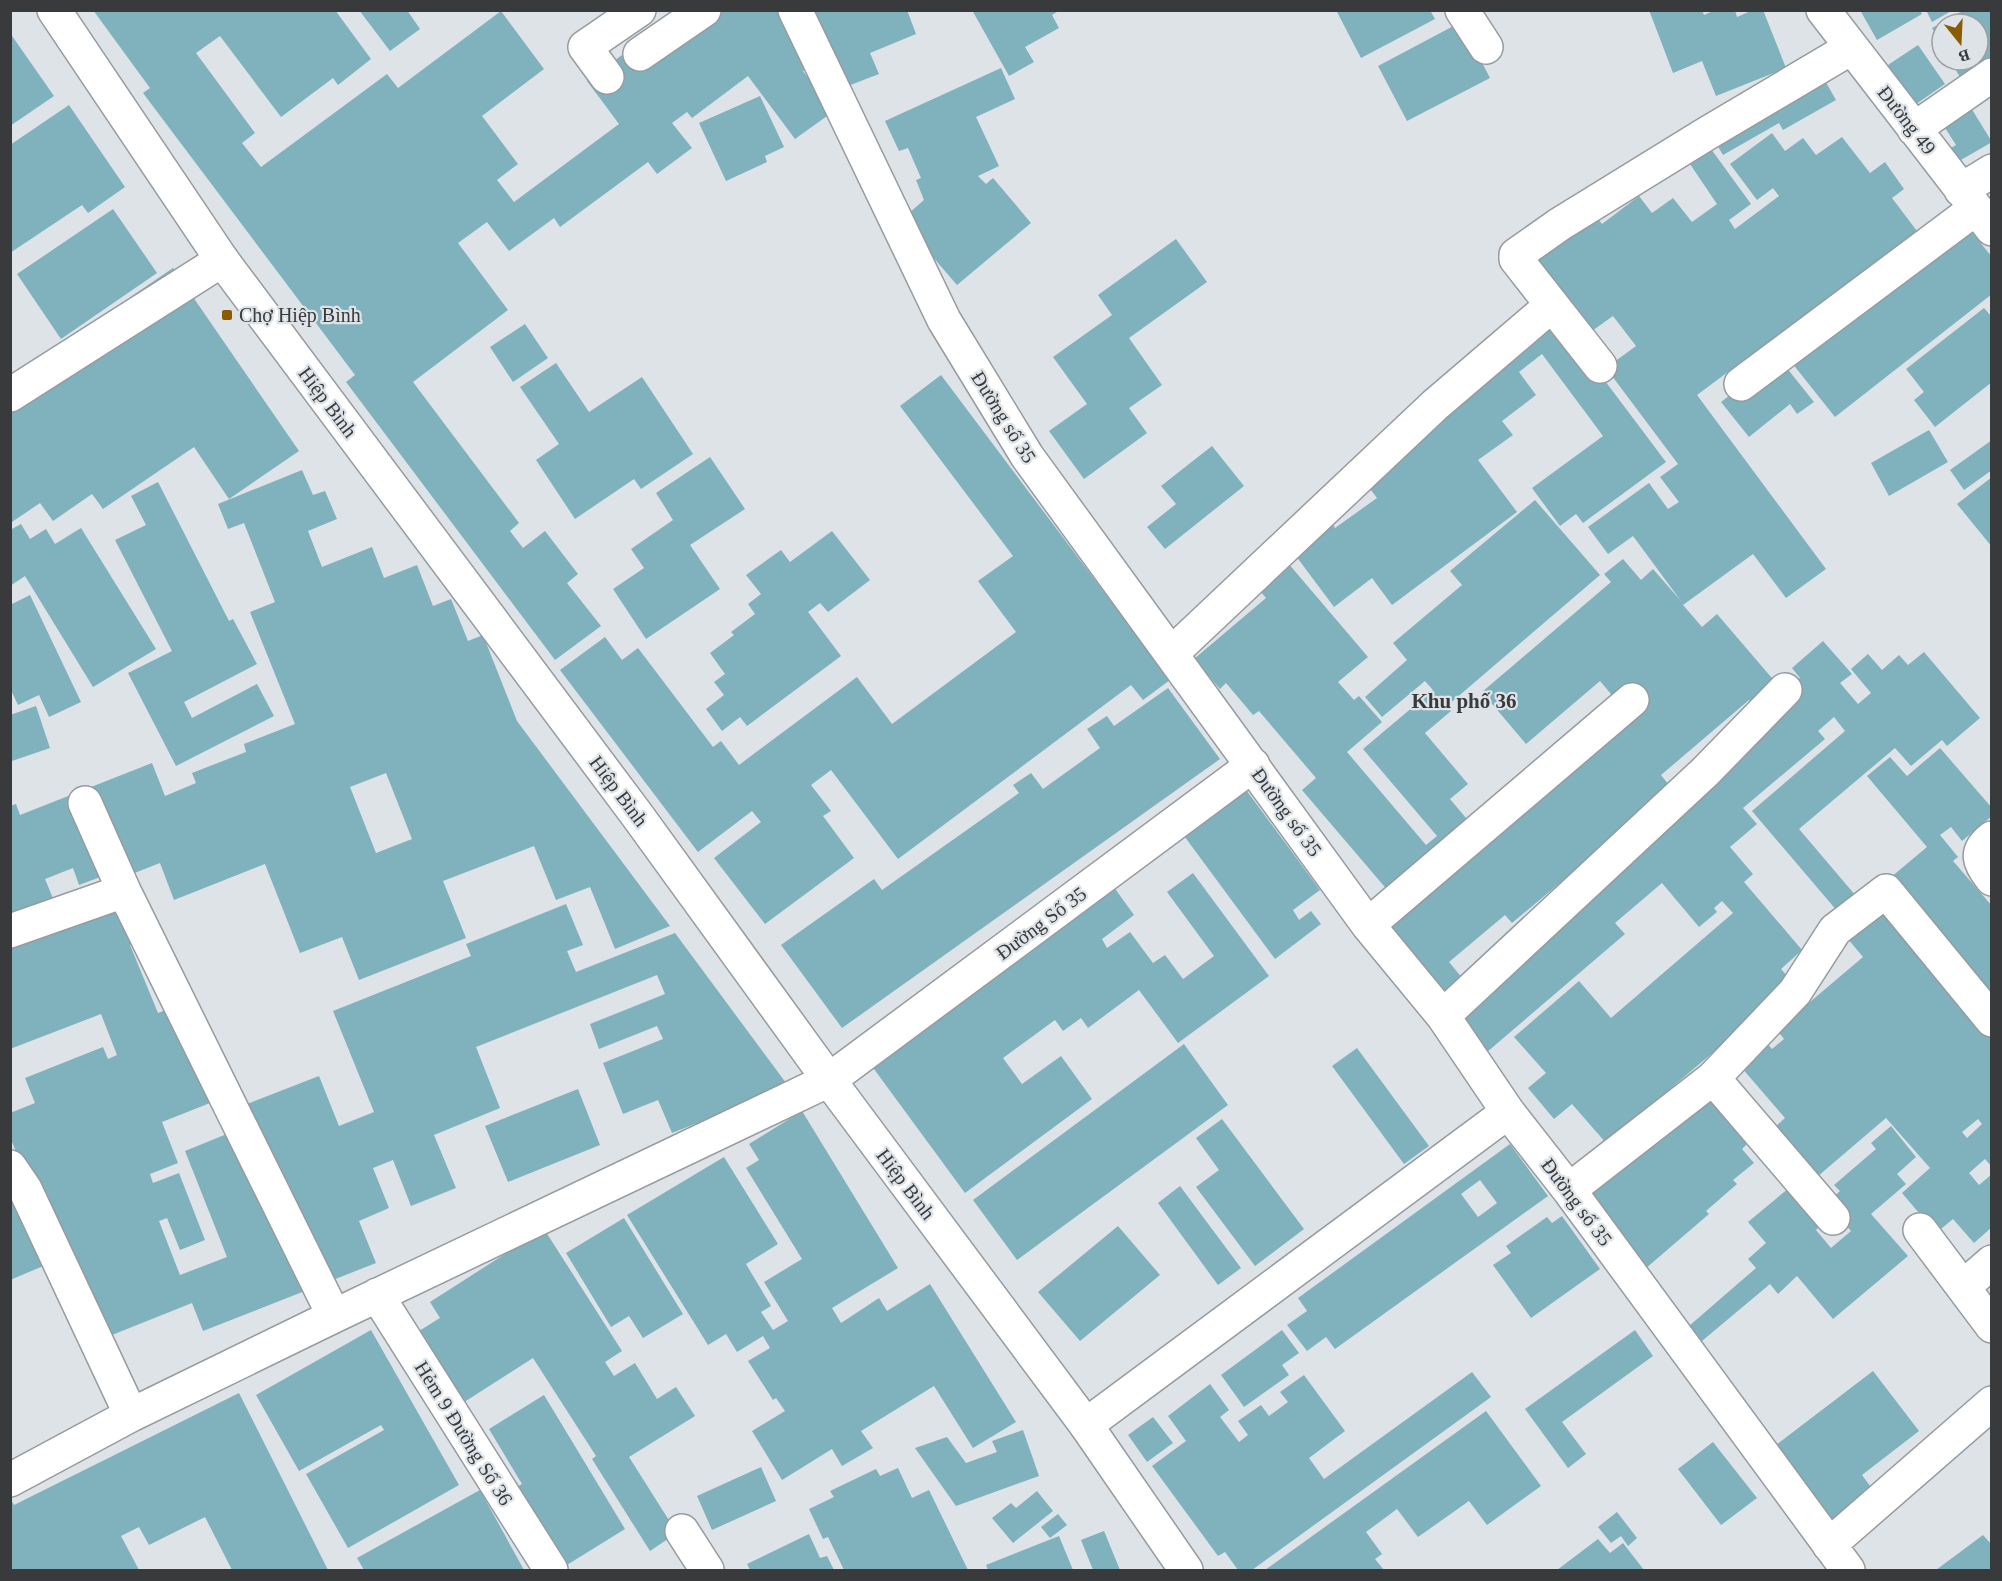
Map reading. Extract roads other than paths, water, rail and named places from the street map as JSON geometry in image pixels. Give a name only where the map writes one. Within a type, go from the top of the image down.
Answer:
[{"type":"street","name":"Hiệp Bình","points":[[54,10],[222,260],[630,806],[829,1080],[1086,1425],[1186,1570]]},
{"type":"street","points":[[607,77],[585,47],[639,10]]},
{"type":"street","points":[[640,54],[704,10]]},
{"type":"street","name":"Đường số 35","points":[[795,10],[944,320],[1027,456],[1368,925],[1443,1016],[1508,1112],[1569,1190],[1838,1558]]},
{"type":"street","points":[[1462,10],[1486,47]]},
{"type":"street","name":"Đường 49","points":[[1823,10],[1976,209]]},
{"type":"street","points":[[1600,366],[1515,255],[1706,134],[1851,48]]},
{"type":"street","points":[[1914,129],[1992,75]]},
{"type":"street","points":[[1741,384],[1976,209],[1992,171]]},
{"type":"street","points":[[10,395],[222,260]]},
{"type":"street","points":[[1171,654],[1435,405],[1552,305]]},
{"type":"street","points":[[1443,1016],[1705,772],[1785,690]]},
{"type":"street","points":[[1368,925],[1632,700]]},
{"type":"street","name":"Đường Số 35","points":[[10,1480],[131,1415],[333,1316],[829,1080],[1253,765]]},
{"type":"street","points":[[85,803],[124,891],[333,1316]]},
{"type":"street","points":[[1992,838],[1983,845],[1980,863],[1992,879]]},
{"type":"street","points":[[10,932],[124,891]]},
{"type":"street","points":[[1569,1190],[1713,1078],[1794,992],[1835,930],[1886,891],[1992,1020]]},
{"type":"street","points":[[1713,1078],[1833,1218]]},
{"type":"street","points":[[1086,1425],[1508,1112]]},
{"type":"street","points":[[10,1167],[25,1189],[131,1415]]},
{"type":"street","points":[[1920,1230],[1992,1326]]},
{"type":"street","points":[[1963,1287],[1992,1262]]},
{"type":"street","name":"Hẻm 9 Đường Số 36","points":[[377,1295],[551,1570]]},
{"type":"street","points":[[1838,1558],[1992,1403]]},
{"type":"street","points":[[682,1531],[707,1570]]},
{"type":"place","name":"Chợ Hiệp Bình","points":[[227,315]]},
{"type":"district","name":"Khu phố 36","points":[[1464,701]]}]
